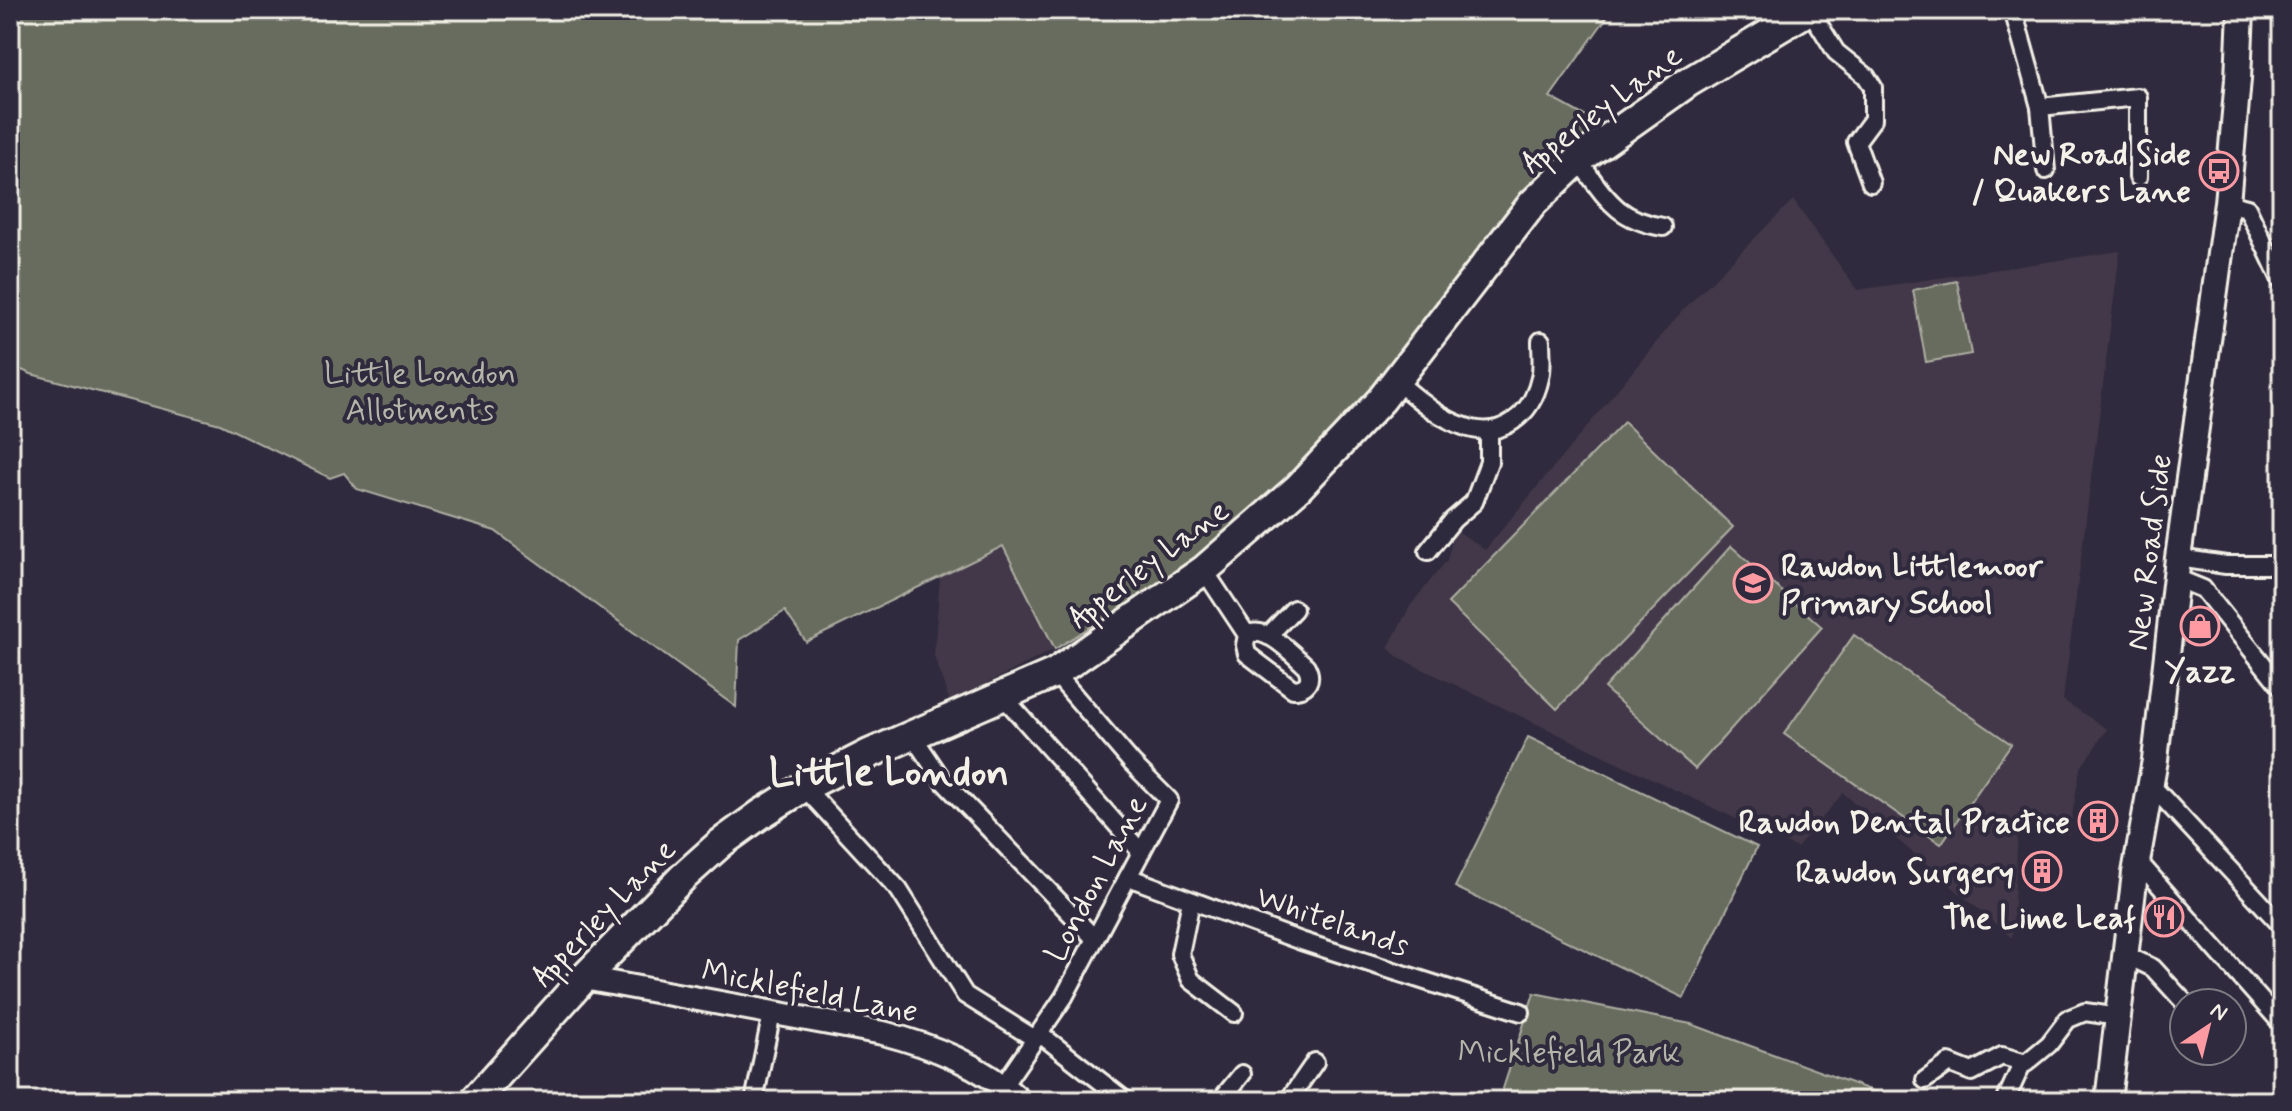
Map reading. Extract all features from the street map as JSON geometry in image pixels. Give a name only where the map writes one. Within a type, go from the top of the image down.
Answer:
[{"type":"highway","name":"Apperley Lane","points":[[474,1101],[584,978],[683,877],[721,843],[804,787],[912,735],[1055,673],[1204,570],[1298,488],[1396,381],[1533,203],[1578,160],[1687,83],[1810,10]]},
{"type":"main road","name":"New Road Side","points":[[2108,1101],[2137,860],[2151,785],[2227,203],[2238,88],[2241,10]]},
{"type":"main road","name":"Micklefield Lane","points":[[584,978],[883,1033],[919,1043],[954,1057],[1003,1086],[1020,1101]]},
{"type":"main road","name":"Micklefield Lane","points":[[560,1005],[620,986]]},
{"type":"street","points":[[1810,10],[1836,52],[1866,76],[1873,87],[1873,119],[1856,142],[1871,183]]},
{"type":"street","points":[[2013,10],[2040,107],[2046,170]]},
{"type":"street","points":[[2040,107],[2138,97],[2138,177]]},
{"type":"street","points":[[1578,160],[1624,215],[1639,223],[1663,227]]},
{"type":"street","points":[[2227,203],[2247,208],[2282,282]]},
{"type":"street","points":[[1396,381],[1437,414],[1465,427],[1489,432],[1510,425],[1524,414],[1534,397],[1541,377],[1541,341]]},
{"type":"street","points":[[1428,551],[1453,520],[1474,502],[1489,462],[1489,432]]},
{"type":"street","points":[[2177,568],[2282,565]]},
{"type":"street","points":[[2177,568],[2203,589],[2282,688]]},
{"type":"street","points":[[1204,570],[1247,635],[1247,654],[1293,689],[1304,688],[1310,679],[1306,666],[1268,636],[1257,631],[1247,635]]},
{"type":"street","points":[[1268,636],[1294,609]]},
{"type":"street","name":"London Lane","points":[[1003,1086],[1064,997],[1169,800],[1132,763],[1055,673]]},
{"type":"street","points":[[1002,695],[1141,852]]},
{"type":"street","points":[[912,735],[944,782],[1095,939]]},
{"type":"street","points":[[2151,785],[2282,926]]},
{"type":"street","points":[[804,787],[899,890],[965,995],[1037,1036],[1126,1101]]},
{"type":"street","points":[[2137,860],[2282,1024]]},
{"type":"street","name":"Whitelands","points":[[1128,877],[1301,941],[1521,1012]]},
{"type":"street","points":[[1191,901],[1180,954],[1191,980],[1234,1013]]},
{"type":"street","points":[[2126,955],[2153,968],[2170,987]]},
{"type":"street","points":[[1925,1080],[1949,1063],[1972,1072],[2002,1056],[2026,1063],[2049,1044],[2068,1019],[2085,1012],[2119,1017]]},
{"type":"street","points":[[754,1101],[772,1013]]},
{"type":"street","points":[[1288,1101],[1315,1062]]},
{"type":"street","points":[[2007,1097],[2023,1062]]},
{"type":"street","points":[[1220,1101],[1242,1074]]},
{"type":"shaded area","name":"Rawdon Littlemoor Primary School","points":[[1793,200],[1857,290],[2120,251],[2063,700],[2107,729],[2080,769],[2069,834],[2018,832],[2012,938],[1843,793],[1797,848],[1399,658],[1388,648],[1410,606],[1447,560],[1455,529],[1485,550],[1683,310]]},
{"type":"shaded area","points":[[1003,546],[1055,649],[950,702],[934,656],[940,577]]},
{"type":"green space","name":"Little London Allotments","points":[[10,10],[1612,10],[1550,97],[1601,125],[1533,181],[1455,290],[1323,444],[1179,572],[1055,649],[1003,546],[806,642],[785,611],[739,640],[736,707],[495,531],[357,489],[344,473],[330,478],[220,424],[31,374],[10,365]]},
{"type":"green space","points":[[1957,281],[1971,354],[1926,362],[1913,290]]},
{"type":"green space","points":[[1624,422],[1733,527],[1557,709],[1448,603]]},
{"type":"green space","points":[[1731,546],[1822,627],[1695,769],[1604,688]]},
{"type":"green space","points":[[1854,635],[2011,744],[1941,844],[1784,734]]},
{"type":"green space","points":[[1528,737],[1757,847],[1684,998],[1455,887]]},
{"type":"green space","name":"Micklefield Park","points":[[1534,993],[1691,1024],[1900,1101],[1499,1101]]},
{"type":"place","name":"New Road Side / Quakers Lane","points":[[2219,171]]},
{"type":"place","name":"Rawdon Littlemoor Primary School","points":[[1753,583]]},
{"type":"place","name":"Yazz","points":[[2200,626]]},
{"type":"place","name":"Rawdon Dental Practice","points":[[2098,821]]},
{"type":"place","name":"Rawdon Surgery","points":[[2042,871]]},
{"type":"place","name":"The Lime Leaf","points":[[2164,917]]},
{"type":"district","name":"Little London","points":[[889,771]]}]
